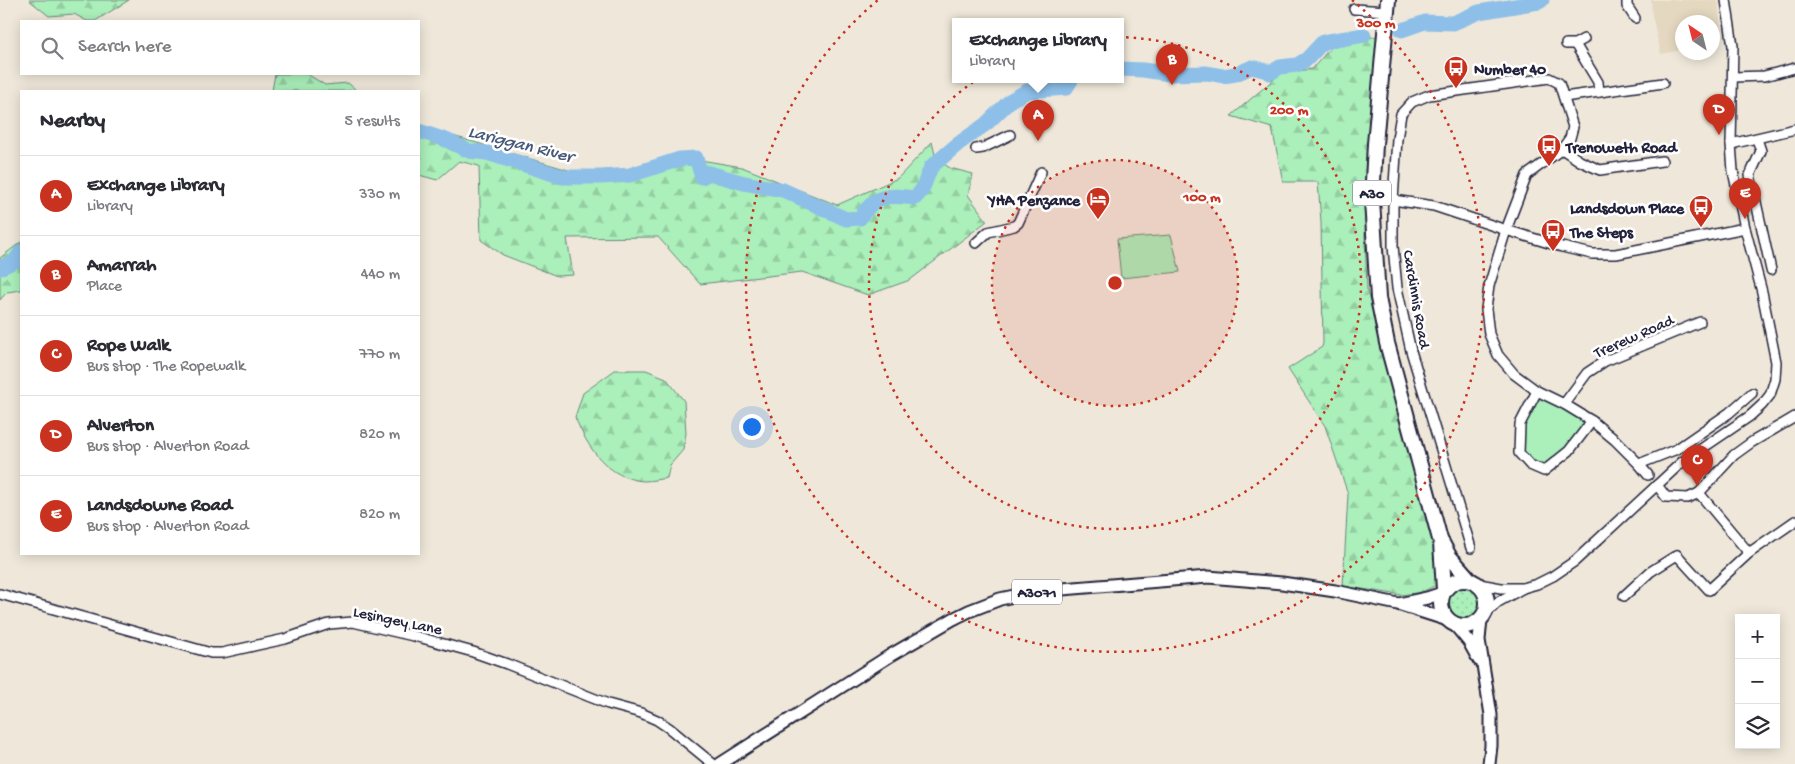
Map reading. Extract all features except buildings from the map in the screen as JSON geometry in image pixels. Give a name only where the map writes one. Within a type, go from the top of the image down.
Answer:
[{"type":"highway","name":"A30","points":[[1388,5],[1375,144],[1372,200],[1378,298],[1387,343],[1441,543],[1443,591]]},
{"type":"highway","name":"A30","points":[[1441,543],[1457,566],[1474,582]]},
{"type":"highway","points":[[1462,579],[1474,582],[1484,590],[1487,597],[1487,605],[1482,617],[1468,626],[1461,626],[1451,622],[1441,607],[1443,591],[1454,581],[1462,579]]},
{"type":"main road","name":"A3071","points":[[720,764],[891,655],[969,610],[1000,599],[1038,592],[1208,577],[1282,583],[1335,591],[1398,604],[1451,622]]},
{"type":"main road","name":"A3071","points":[[1398,604],[1427,598],[1443,591]]},
{"type":"main road","points":[[1482,617],[1479,638],[1491,715],[1489,764]]},
{"type":"main road","points":[[1451,622],[1469,642],[1482,664]]},
{"type":"street","points":[[1627,0],[1627,6],[1635,18]]},
{"type":"street","points":[[1482,617],[1498,602],[1523,588],[1553,576],[1575,561],[1682,462],[1750,416],[1770,395],[1775,379],[1776,362],[1762,292],[1745,228],[1733,171],[1731,144],[1733,46],[1726,0]]},
{"type":"street","points":[[1354,9],[1388,5]]},
{"type":"street","points":[[1575,42],[1598,82],[1599,92]]},
{"type":"street","points":[[1733,77],[1764,76],[1795,68]]},
{"type":"street","name":"Cardinnis Road","points":[[1471,548],[1411,350],[1397,288],[1393,246],[1393,200],[1397,139],[1401,114],[1412,102],[1429,95],[1549,78],[1559,83],[1564,96]]},
{"type":"street","points":[[1648,475],[1615,440],[1592,421],[1564,404],[1537,392],[1514,374],[1498,355],[1489,334],[1486,309],[1489,286],[1506,230],[1527,175],[1562,149],[1570,138],[1573,127],[1564,96],[1663,84]]},
{"type":"street","points":[[1731,144],[1795,130]]},
{"type":"street","points":[[976,149],[983,148],[1010,135]]},
{"type":"street","points":[[1757,139],[1761,151],[1750,175],[1771,270]]},
{"type":"street","points":[[1562,149],[1580,161],[1600,170],[1662,161]]},
{"type":"street","points":[[976,243],[988,232],[1014,226],[1018,223],[1041,172]]},
{"type":"street","points":[[1393,200],[1434,206],[1506,230],[1592,254],[1616,254],[1745,228]]},
{"type":"street","name":"Trerew Road","points":[[1564,404],[1587,373],[1605,361],[1700,322]]},
{"type":"street","points":[[1537,392],[1520,424],[1519,453],[1530,465],[1544,471],[1569,451],[1592,421]]},
{"type":"street","points":[[1639,464],[1677,449],[1729,413],[1752,393]]},
{"type":"street","points":[[1657,485],[1666,497],[1688,498],[1699,493],[1734,455],[1752,442],[1795,417]]},
{"type":"street","points":[[1699,493],[1749,553]]},
{"type":"street","points":[[1624,596],[1650,572],[1677,555],[1708,590],[1749,553],[1795,521]]},
{"type":"street","points":[[1474,582],[1501,588],[1523,588]]},
{"type":"street","name":"Lesingey Lane","points":[[0,594],[211,653],[222,653],[286,639],[329,624],[353,622],[422,638],[507,664],[608,704],[657,720],[713,764]]},
{"type":"shaded area","points":[[1651,0],[1718,0],[1720,15],[1675,15],[1675,51],[1661,54],[1652,16]]},
{"type":"green space","points":[[29,0],[129,0],[97,20],[85,20],[74,14],[49,16]]},
{"type":"green space","points":[[1377,36],[1365,235],[1367,291],[1435,544],[1436,585],[1422,592],[1401,595],[1343,586],[1348,494],[1325,426],[1288,369],[1322,347],[1323,343],[1321,222],[1318,182],[1283,182],[1272,128],[1231,116],[1281,73],[1312,69],[1333,45]]},
{"type":"green space","points":[[275,75],[309,75],[325,85],[348,83],[356,90],[272,90]]},
{"type":"green space","points":[[420,126],[572,171],[628,170],[671,155],[742,167],[837,205],[898,178],[932,142],[936,159],[950,168],[973,174],[968,195],[987,221],[910,280],[868,295],[802,272],[700,284],[658,237],[567,238],[573,275],[557,276],[503,255],[481,240],[479,166],[459,161],[437,180],[420,175]]},
{"type":"green space","points":[[1171,235],[1180,272],[1121,278],[1117,239]]},
{"type":"green space","points":[[20,243],[20,290],[7,292],[0,300],[0,258]]},
{"type":"green space","points":[[615,370],[646,370],[666,378],[684,401],[686,433],[683,450],[670,465],[667,478],[644,481],[631,479],[620,474],[600,459],[580,428],[575,417],[583,393]]},
{"type":"green space","points":[[1536,396],[1543,398],[1585,422],[1585,427],[1557,455],[1545,464],[1534,462],[1523,452],[1523,419]]},
{"type":"green space","points":[[1464,584],[1471,585],[1477,589],[1481,595],[1481,609],[1477,615],[1471,619],[1464,620],[1457,619],[1451,615],[1447,609],[1446,602],[1447,595],[1451,589],[1457,585]]},
{"type":"waterway","name":"Lariggan River","points":[[1402,30],[1425,22],[1453,23],[1479,12],[1542,0]]},
{"type":"waterway","name":"Lariggan River","points":[[1270,73],[1280,67],[1297,65],[1307,59],[1323,42],[1364,35]]},
{"type":"waterway","name":"Lariggan River","points":[[1124,69],[1170,74],[1207,73],[1223,76],[1236,74],[1252,67],[1267,71]]},
{"type":"waterway","name":"Lariggan River","points":[[420,131],[446,140],[469,151],[487,153],[563,177],[630,175],[680,159],[696,158],[702,177],[709,173],[744,183],[783,190],[846,219],[860,218],[878,200],[890,196],[915,198],[922,190],[931,167],[986,124],[1011,100],[1027,91],[1066,88],[1069,83]]},
{"type":"waterway","name":"Lariggan River","points":[[0,268],[15,261],[20,254]]},
{"type":"place","name":"Amarrah","points":[[1172,85]]},
{"type":"place","name":"Number 40","points":[[1456,89]]},
{"type":"place","name":"Alverton","points":[[1719,135]]},
{"type":"place","name":"Exchange Library","points":[[1038,141]]},
{"type":"place","name":"Trenoweth Road","points":[[1549,167]]},
{"type":"place","name":"Landsdowne Road","points":[[1745,219]]},
{"type":"place","name":"YHA Penzance","points":[[1098,220]]},
{"type":"place","name":"Landsdown Place","points":[[1701,228]]},
{"type":"place","name":"The Steps","points":[[1553,252]]},
{"type":"place","name":"Rope Walk","points":[[1697,486]]}]
